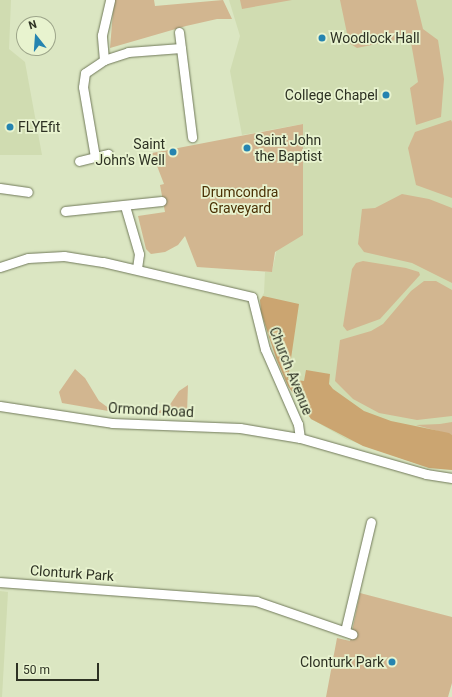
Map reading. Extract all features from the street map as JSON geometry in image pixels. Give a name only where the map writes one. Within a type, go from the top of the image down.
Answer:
[{"type":"street","points":[[104,60],[102,35],[110,0]]},
{"type":"street","points":[[179,32],[192,137]]},
{"type":"street","points":[[95,157],[83,77],[88,70],[104,60],[128,52],[181,48]]},
{"type":"street","points":[[79,160],[108,154]]},
{"type":"street","points":[[0,188],[28,192]]},
{"type":"street","points":[[65,211],[161,202]]},
{"type":"street","points":[[125,206],[139,254],[137,270]]},
{"type":"street","name":"Church Avenue","points":[[0,267],[28,258],[58,256],[137,270],[252,297],[265,349],[298,424],[300,438],[426,474],[452,478]]},
{"type":"street","name":"Ormond Road","points":[[0,406],[112,423],[240,428],[300,438]]},
{"type":"street","name":"Clonturk Park","points":[[0,582],[256,601],[349,632],[371,522]]},
{"type":"shaded area","points":[[0,0],[11,0],[9,49],[25,62],[42,155],[0,155]]},
{"type":"shaded area","points":[[229,0],[452,0],[452,470],[429,468],[346,439],[311,419],[288,386],[268,337],[260,300],[264,293],[265,272],[272,272],[303,124],[242,135],[230,71],[240,36]]},
{"type":"shaded area","points":[[263,296],[299,304],[288,379],[304,381],[306,370],[330,374],[329,384],[333,389],[364,411],[391,421],[449,433],[452,435],[452,470],[429,468],[363,446],[311,419],[288,386],[276,358],[261,312],[260,300]]},
{"type":"shaded area","points":[[0,591],[8,592],[2,697],[0,697]]},
{"type":"green space","points":[[114,0],[154,0],[155,6],[223,0],[232,19],[217,19],[186,26],[110,48]]},
{"type":"green space","points":[[240,0],[292,0],[242,9]]},
{"type":"green space","points":[[340,0],[416,0],[423,29],[438,40],[444,79],[441,117],[416,125],[410,88],[418,82],[410,37],[357,48],[349,43]]},
{"type":"green space","points":[[451,120],[452,198],[416,185],[408,148],[415,132]]},
{"type":"green space","name":"Drumcondra Graveyard","points":[[303,124],[303,235],[275,252],[272,272],[197,267],[185,236],[178,245],[165,252],[151,254],[146,249],[138,216],[165,212],[160,185],[164,184],[152,153]]},
{"type":"green space","points":[[402,194],[429,199],[452,208],[452,283],[412,263],[364,252],[358,244],[362,209],[375,208]]},
{"type":"green space","points":[[363,261],[406,268],[419,272],[420,275],[380,319],[347,331],[343,326],[352,269],[356,263]]},
{"type":"green space","points":[[424,281],[436,281],[452,290],[452,416],[417,420],[379,413],[353,399],[335,381],[340,340],[371,331],[383,324],[411,291]]},
{"type":"green space","points":[[75,369],[85,378],[99,401],[114,412],[62,403],[59,392]]},
{"type":"green space","points":[[188,385],[187,413],[155,413],[169,406],[179,391]]},
{"type":"green space","points":[[452,422],[452,435],[416,425],[440,424]]},
{"type":"green space","name":"Clonturk Park","points":[[360,593],[452,617],[452,683],[448,697],[326,697],[337,638],[350,641]]},
{"type":"place","name":"Woodlock Hall","points":[[322,38]]},
{"type":"place","name":"College Chapel","points":[[386,95]]},
{"type":"place","name":"FLYEfit","points":[[10,127]]},
{"type":"place","name":"Saint John the Baptist","points":[[247,148]]},
{"type":"place","name":"Saint John's Well","points":[[173,152]]},
{"type":"place","name":"Clonturk Park","points":[[392,662]]}]
